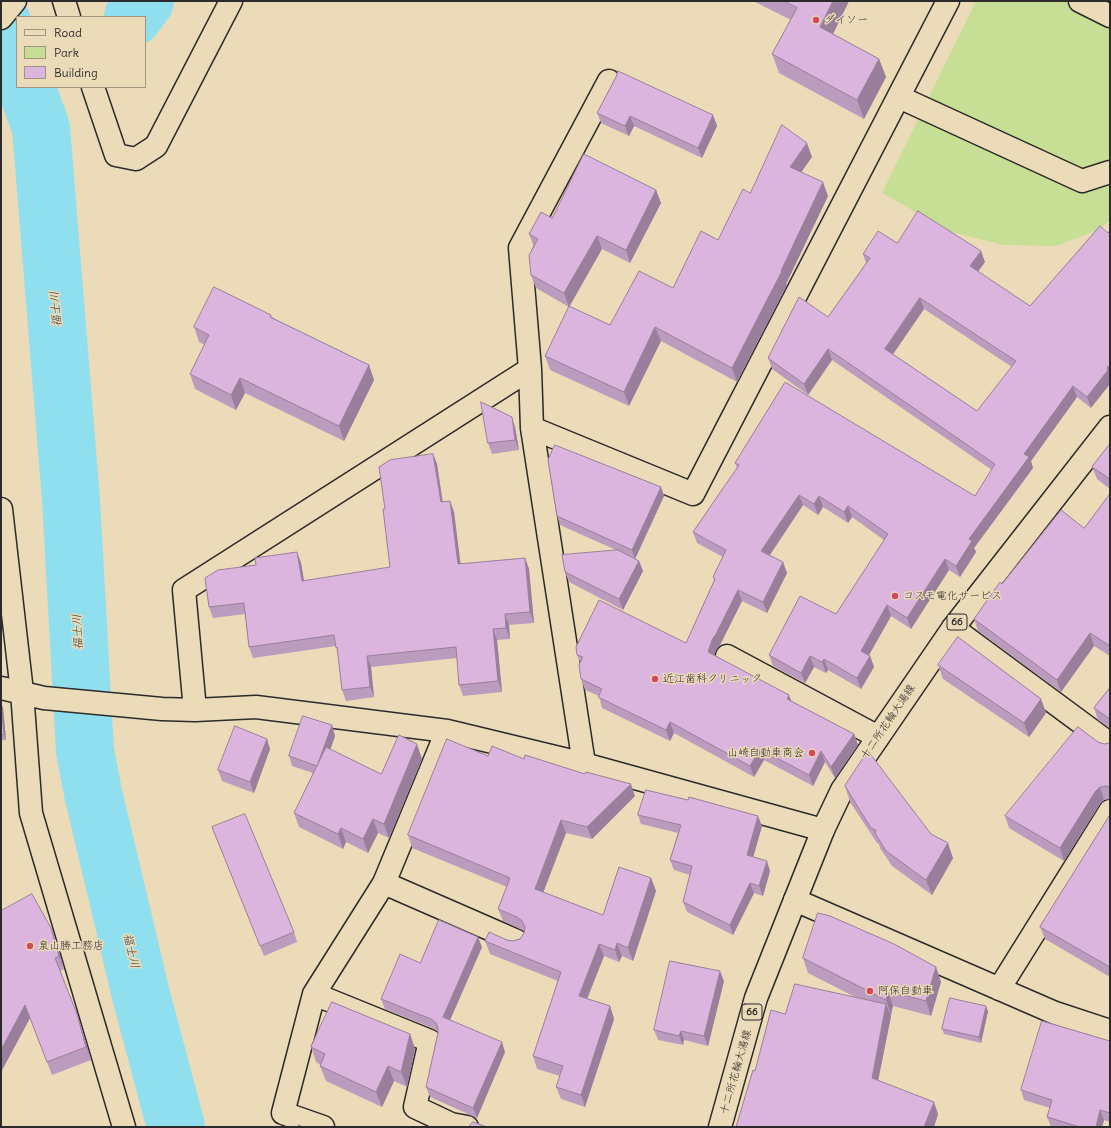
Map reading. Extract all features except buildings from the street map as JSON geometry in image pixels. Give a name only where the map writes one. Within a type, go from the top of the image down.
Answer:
[{"type":"main road","points":[[1,18],[15,1]]},
{"type":"main road","points":[[64,1],[69,16]]},
{"type":"main road","points":[[93,88],[116,155],[136,160],[156,146],[231,1]]},
{"type":"main road","points":[[532,428],[693,494],[948,1]]},
{"type":"main road","points":[[1080,1],[1110,16]]},
{"type":"main road","points":[[584,764],[532,428],[530,369],[520,248],[609,81]]},
{"type":"main road","points":[[899,97],[1082,181],[1110,172]]},
{"type":"main road","points":[[195,710],[184,590],[530,369]]},
{"type":"main road","name":"十二所花輪大湯線","points":[[720,1127],[756,998],[823,830],[842,790],[953,628],[1110,427]]},
{"type":"main road","points":[[1,509],[11,690],[31,813],[124,1127]]},
{"type":"main road","points":[[953,628],[1110,744]]},
{"type":"main road","points":[[727,656],[878,737]]},
{"type":"main road","points":[[11,690],[44,698],[162,709],[195,710],[256,707],[447,731],[584,764],[823,830]]},
{"type":"main road","points":[[324,1127],[283,1113],[314,994],[384,883],[447,731]]},
{"type":"main road","points":[[999,988],[1110,811]]},
{"type":"main road","points":[[384,883],[518,941]]},
{"type":"main road","points":[[795,900],[1055,1013],[1110,1031]]},
{"type":"main road","points":[[314,994],[430,1041],[415,1107],[451,1124],[467,1127]]},
{"type":"green space","points":[[976,1],[1110,1],[1110,220],[1098,230],[1056,246],[1004,245],[951,232],[882,193]]},
{"type":"waterway","name":"福士川","points":[[134,16],[145,1]]},
{"type":"waterway","points":[[1,20],[16,60]]},
{"type":"waterway","name":"福士川","points":[[26,88],[41,128],[71,500],[85,751],[93,793],[141,995],[176,1127]]},
{"type":"place","name":"ダイソー","points":[[816,20]]},
{"type":"place","name":"コスモ電化サービス","points":[[895,596]]},
{"type":"place","name":"近江歯科クリニック","points":[[655,679]]},
{"type":"place","name":"山崎自動車商会","points":[[812,753]]},
{"type":"place","name":"泉山勝工務店","points":[[30,946]]},
{"type":"place","name":"阿保自動車","points":[[870,991]]}]
